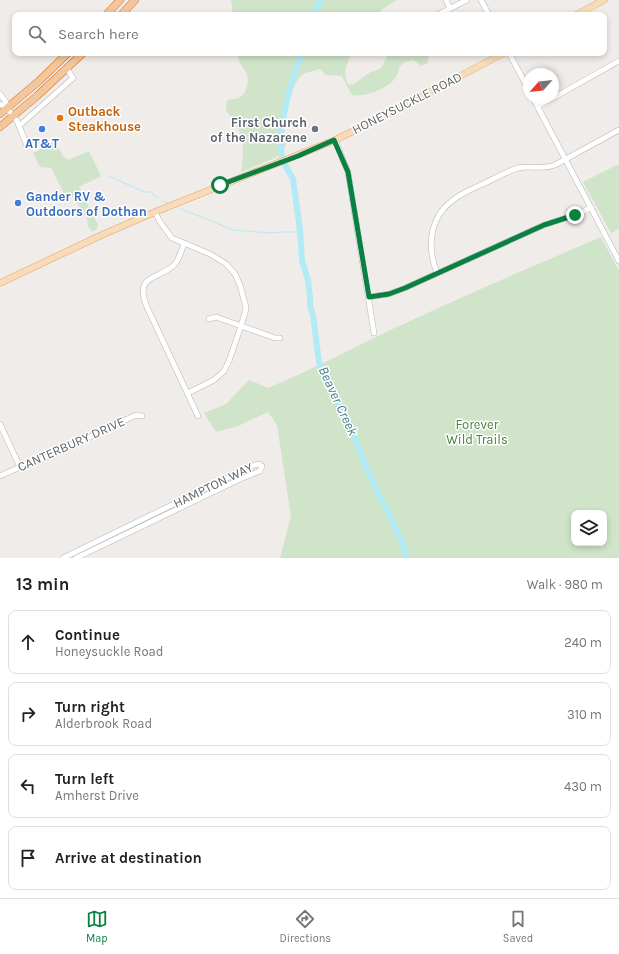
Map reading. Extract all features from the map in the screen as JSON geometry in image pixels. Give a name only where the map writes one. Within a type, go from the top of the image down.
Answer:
[{"type":"highway","points":[[109,12],[120,0]]},
{"type":"highway","points":[[127,8],[130,0]]},
{"type":"highway","points":[[124,12],[135,0]]},
{"type":"highway","points":[[0,114],[65,56]]},
{"type":"highway","points":[[0,127],[80,56]]},
{"type":"main road","points":[[582,12],[604,0]]},
{"type":"main road","name":"HONEYSUCKLE ROAD","points":[[0,283],[104,234],[155,212],[334,140],[380,118],[498,56]]},
{"type":"street","points":[[446,0],[450,8]]},
{"type":"street","points":[[443,12],[467,0]]},
{"type":"street","points":[[481,0],[487,12]]},
{"type":"street","points":[[511,56],[523,79]]},
{"type":"street","points":[[559,95],[619,61]]},
{"type":"street","points":[[19,126],[73,78],[67,69]]},
{"type":"street","points":[[0,94],[6,102],[7,108]]},
{"type":"street","points":[[0,104],[7,108],[13,116],[26,143]]},
{"type":"street","points":[[542,104],[538,106],[619,261]]},
{"type":"street","points":[[437,274],[431,252],[431,239],[435,222],[447,205],[463,193],[514,170],[528,167],[545,168],[566,160],[619,130]]},
{"type":"street","points":[[334,140],[348,172],[374,333]]},
{"type":"street","points":[[369,297],[397,291],[544,225],[580,213],[592,207]]},
{"type":"street","points":[[155,212],[169,235],[184,244],[219,259],[226,264],[235,274],[243,292],[246,307],[229,361],[221,374],[214,380],[188,393]]},
{"type":"street","points":[[184,244],[176,264],[153,276],[144,286],[143,295],[147,307],[198,416]]},
{"type":"street","points":[[209,319],[216,317],[275,338],[280,338]]},
{"type":"street","name":"CANTERBURY DRIVE","points":[[0,476],[52,455],[136,415],[142,416]]},
{"type":"street","points":[[0,424],[20,467]]},
{"type":"street","name":"HAMPTON WAY","points":[[63,558],[254,465],[259,464],[262,466],[260,471],[240,479],[76,558]]},
{"type":"green space","points":[[231,0],[397,0],[380,12],[233,12]]},
{"type":"green space","points":[[350,56],[345,73],[349,85],[354,84],[369,73],[381,68],[387,56],[429,56],[428,63],[421,66],[413,60],[405,62],[399,67],[398,73],[389,85],[366,94],[352,95],[342,76],[326,75],[320,69],[302,75],[298,79],[291,93],[285,119],[284,132],[286,145],[277,157],[241,172],[243,153],[242,139],[240,132],[226,110],[227,100],[239,98],[244,94],[247,85],[248,76],[238,57]]},
{"type":"green space","points":[[55,142],[63,156],[68,160],[89,151],[101,176],[79,187],[98,225],[97,229],[92,232],[88,226],[87,218],[72,196],[65,195],[51,168],[40,167],[33,153]]},
{"type":"green space","points":[[619,164],[619,229],[611,233],[583,182]]},
{"type":"green space","name":"Forever Wild Trails","points":[[601,237],[619,271],[619,558],[280,558],[291,516],[277,425],[268,412],[238,426],[216,432],[204,413],[226,404],[249,380],[268,388],[504,279]]},
{"type":"waterway","name":"Beaver Creek","points":[[314,12],[320,3],[320,0]]},
{"type":"waterway","name":"Beaver Creek","points":[[282,158],[281,131],[283,118],[300,56]]},
{"type":"waterway","name":"Beaver Creek","points":[[285,165],[293,179],[300,230],[302,261],[308,280],[310,306],[313,315],[319,362],[353,433],[367,470],[400,537],[405,550],[406,558]]},
{"type":"waterway","points":[[108,176],[145,192],[150,192],[158,198]]},
{"type":"waterway","points":[[163,201],[168,203]]},
{"type":"waterway","points":[[179,208],[233,230],[270,233],[300,232]]},
{"type":"place","name":"Outback Steakhouse","points":[[60,118]]},
{"type":"place","name":"AT&T","points":[[42,129]]},
{"type":"place","name":"First Church of the Nazarene","points":[[315,129]]},
{"type":"place","name":"Gander RV & Outdoors of Dothan","points":[[18,203]]},
{"type":"route","points":[[220,185],[298,156],[334,140],[348,172],[369,297],[389,294],[405,288],[544,225],[575,215]]}]
